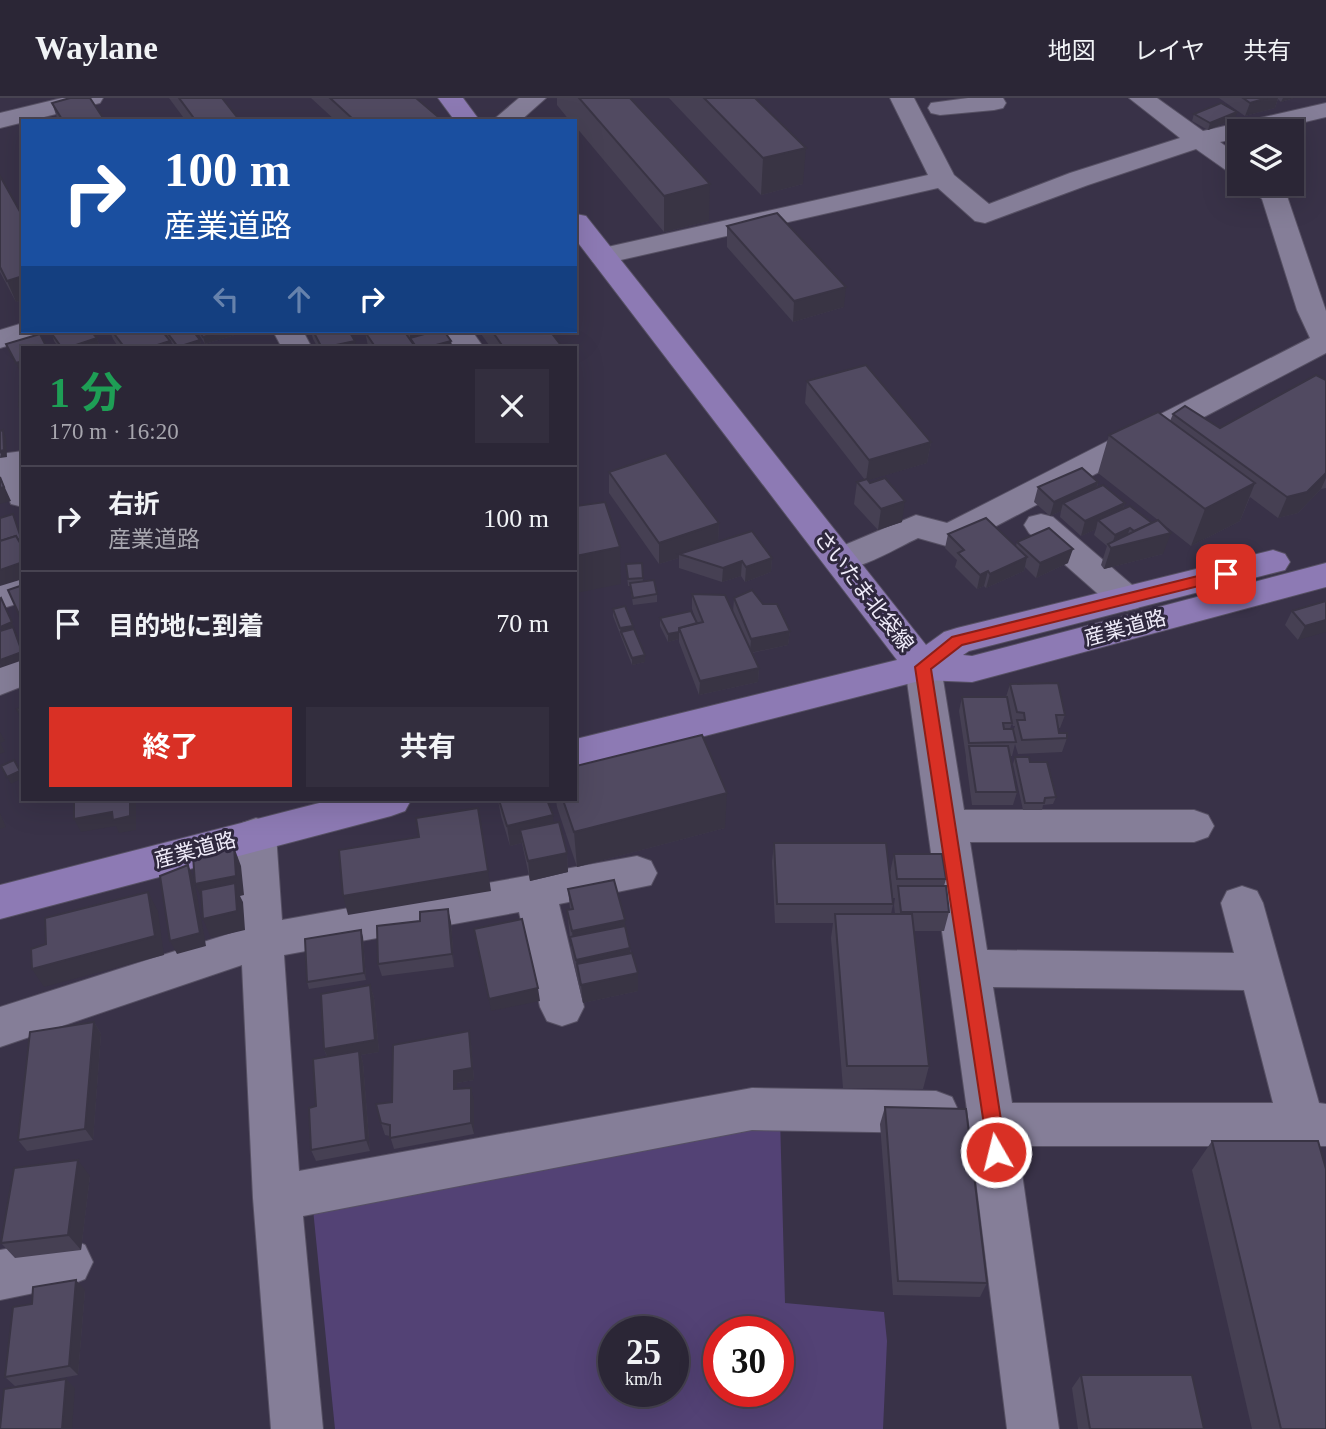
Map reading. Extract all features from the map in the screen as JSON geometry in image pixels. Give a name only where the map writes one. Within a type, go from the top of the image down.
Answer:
[{"type":"main road","points":[[450,98],[466,119]]},
{"type":"main road","points":[[476,98],[492,119]]},
{"type":"main road","name":"さいたま北袋線","points":[[577,227],[584,260],[846,609],[923,667]]},
{"type":"main road","name":"さいたま北袋線","points":[[584,260],[839,561],[923,667]]},
{"type":"main road","name":"産業道路","points":[[923,667],[957,641],[1326,549]]},
{"type":"main road","name":"産業道路","points":[[577,754],[923,667],[972,669],[1326,575]]},
{"type":"main road","name":"産業道路","points":[[0,902],[256,834],[346,805],[382,801]]},
{"type":"street","points":[[0,121],[91,98]]},
{"type":"street","points":[[507,119],[534,98]]},
{"type":"street","points":[[902,98],[943,179],[985,215],[1079,178],[1201,139],[1326,110]]},
{"type":"street","points":[[940,108],[994,103],[990,98]]},
{"type":"street","points":[[1141,98],[1227,159]]},
{"type":"street","points":[[584,260],[943,179]]},
{"type":"street","points":[[839,561],[916,526],[950,536],[1326,341],[1311,310],[1274,196]]},
{"type":"street","points":[[0,339],[21,333]]},
{"type":"street","points":[[21,461],[10,462],[21,491]]},
{"type":"street","points":[[0,518],[21,511]]},
{"type":"street","points":[[1041,525],[1126,599]]},
{"type":"street","points":[[0,597],[21,590]]},
{"type":"street","points":[[923,667],[991,1118],[1033,1429]]},
{"type":"street","points":[[0,681],[21,671]]},
{"type":"street","points":[[947,826],[1194,826]]},
{"type":"street","points":[[256,834],[277,1198],[297,1429]]},
{"type":"street","points":[[0,1027],[263,941],[637,873]]},
{"type":"street","points":[[535,892],[562,1007]]},
{"type":"street","points":[[277,1198],[752,1109],[991,1118],[1314,1125],[1260,972],[1242,903]]},
{"type":"street","points":[[969,968],[1260,972]]},
{"type":"street","points":[[0,1275],[68,1262]]},
{"type":"shaded area","points":[[780,1117],[785,1303],[884,1312],[887,1341],[883,1429],[335,1429],[313,1209]]},
{"type":"building","points":[[70,98],[90,98],[104,119],[62,119],[52,103]]},
{"type":"building","points":[[179,98],[222,98],[238,119],[195,119]]},
{"type":"building","points":[[330,98],[416,98],[441,119],[353,119]]},
{"type":"building","points":[[579,98],[630,98],[710,184],[664,196]]},
{"type":"building","points":[[704,98],[755,98],[806,148],[763,158]]},
{"type":"building","points":[[1243,98],[1267,98],[1250,103]]},
{"type":"building","points":[[1221,103],[1237,112],[1210,123],[1194,114]]},
{"type":"building","points":[[0,176],[21,213],[21,277],[7,281],[0,267]]},
{"type":"building","points":[[777,213],[846,287],[794,301],[727,226]]},
{"type":"building","points":[[93,333],[97,338],[73,346],[61,346],[52,334]]},
{"type":"building","points":[[114,333],[164,333],[170,341],[154,346],[123,346]]},
{"type":"building","points":[[168,333],[195,333],[200,340],[181,346],[177,346]]},
{"type":"building","points":[[200,333],[216,333],[203,337]]},
{"type":"building","points":[[314,333],[350,333],[355,341],[331,346],[321,346]]},
{"type":"building","points":[[366,333],[405,333],[415,346],[375,346]]},
{"type":"building","points":[[428,333],[445,333],[451,341],[432,346],[416,346],[410,338]]},
{"type":"building","points":[[493,333],[552,333],[561,346],[503,346]]},
{"type":"building","points":[[40,334],[46,346],[21,346],[21,362],[16,363],[6,344]]},
{"type":"building","points":[[866,365],[931,442],[869,460],[807,381]]},
{"type":"building","points":[[1316,375],[1326,380],[1326,473],[1307,492],[1287,497],[1173,414],[1185,406],[1220,428]]},
{"type":"building","points":[[20,385],[21,406],[19,406]]},
{"type":"building","points":[[1158,412],[1255,483],[1205,509],[1109,435]]},
{"type":"building","points":[[3,430],[4,450],[0,451],[0,431]]},
{"type":"building","points":[[666,453],[719,523],[659,543],[609,472]]},
{"type":"building","points":[[1082,468],[1098,482],[1054,502],[1038,487]]},
{"type":"building","points":[[885,478],[905,501],[881,509],[857,482],[867,479],[870,483]]},
{"type":"building","points":[[1103,485],[1125,503],[1085,521],[1063,503]]},
{"type":"building","points":[[605,502],[620,547],[577,556],[577,506]]},
{"type":"building","points":[[1130,506],[1152,523],[1115,535],[1098,520]]},
{"type":"building","points":[[13,514],[21,538],[18,540],[16,536],[0,541],[0,518]]},
{"type":"building","points":[[986,518],[1027,557],[990,574],[988,571],[980,575],[958,553],[964,550],[948,534]]},
{"type":"building","points":[[1158,520],[1171,533],[1111,548],[1108,544]]},
{"type":"building","points":[[1049,528],[1073,549],[1040,563],[1017,542]]},
{"type":"building","points":[[752,531],[772,558],[746,567],[742,561],[723,568],[679,554]]},
{"type":"building","points":[[16,536],[21,545],[21,563],[0,570],[0,541]]},
{"type":"building","points":[[642,563],[643,578],[628,579],[626,564]]},
{"type":"building","points":[[654,580],[657,594],[633,598],[630,583]]},
{"type":"building","points":[[21,586],[21,619],[8,590]]},
{"type":"building","points":[[752,590],[763,604],[777,604],[790,631],[751,639],[734,598]]},
{"type":"building","points":[[692,594],[725,595],[759,668],[700,681],[679,628],[703,622]]},
{"type":"building","points":[[0,599],[12,622],[0,627]]},
{"type":"building","points":[[1326,601],[1326,620],[1305,626],[1292,611]]},
{"type":"building","points":[[625,606],[633,626],[620,628],[613,609]]},
{"type":"building","points":[[691,611],[697,623],[668,634],[660,618]]},
{"type":"building","points":[[13,627],[21,652],[0,660],[0,631]]},
{"type":"building","points":[[634,629],[645,655],[632,658],[621,632]]},
{"type":"building","points":[[1058,683],[1065,715],[1056,715],[1059,733],[1067,733],[1067,738],[1022,740],[1017,720],[1025,720],[1024,713],[1017,712],[1010,684]]},
{"type":"building","points":[[962,697],[1007,697],[1012,723],[1003,723],[1004,729],[1013,729],[1016,742],[969,743]]},
{"type":"building","points":[[702,735],[727,793],[574,832],[563,801],[577,801],[577,766]]},
{"type":"building","points":[[969,746],[1008,746],[1017,792],[976,792]]},
{"type":"building","points":[[1015,757],[1029,757],[1030,762],[1047,762],[1056,797],[1045,798],[1044,803],[1025,803]]},
{"type":"building","points":[[14,760],[20,771],[7,777],[1,766]]},
{"type":"building","points":[[74,801],[130,801],[130,816],[113,820],[112,812],[74,819]]},
{"type":"building","points":[[499,801],[547,801],[553,815],[507,826]]},
{"type":"building","points":[[478,808],[488,871],[343,896],[339,850],[419,837],[416,818]]},
{"type":"building","points":[[559,822],[567,853],[528,861],[520,830]]},
{"type":"building","points":[[774,843],[886,843],[893,904],[777,904]]},
{"type":"building","points":[[234,847],[236,876],[195,884],[193,855]]},
{"type":"building","points":[[894,854],[942,854],[946,879],[897,879]]},
{"type":"building","points":[[188,865],[200,933],[170,941],[160,876]]},
{"type":"building","points":[[614,880],[625,920],[572,931],[567,910],[573,909],[568,889]]},
{"type":"building","points":[[235,883],[237,911],[203,919],[201,890]]},
{"type":"building","points":[[898,886],[946,886],[949,912],[901,912]]},
{"type":"building","points":[[148,892],[155,936],[32,969],[31,949],[46,944],[45,918]]},
{"type":"building","points":[[448,909],[452,954],[378,964],[377,926],[420,921],[420,912]]},
{"type":"building","points":[[835,914],[912,914],[929,1066],[847,1066]]},
{"type":"building","points":[[522,919],[538,988],[489,999],[474,929]]},
{"type":"building","points":[[625,926],[630,948],[576,960],[570,937]]},
{"type":"building","points":[[361,930],[364,973],[307,982],[305,939]]},
{"type":"building","points":[[632,953],[638,973],[581,985],[577,964]]},
{"type":"building","points":[[370,985],[375,1040],[324,1049],[321,994]]},
{"type":"building","points":[[94,1022],[85,1129],[18,1140],[30,1032]]},
{"type":"building","points":[[469,1031],[472,1068],[454,1071],[454,1089],[471,1088],[471,1123],[390,1138],[390,1125],[381,1123],[376,1104],[392,1102],[393,1045]]},
{"type":"building","points":[[359,1051],[366,1140],[311,1150],[309,1108],[316,1106],[313,1059]]},
{"type":"building","points":[[885,1107],[966,1109],[987,1283],[898,1281]]},
{"type":"building","points":[[1212,1141],[1318,1141],[1326,1169],[1326,1429],[1281,1429]]},
{"type":"building","points":[[78,1160],[68,1235],[1,1243],[14,1168]]},
{"type":"building","points":[[76,1280],[69,1366],[5,1377],[13,1307],[32,1304],[33,1287]]},
{"type":"building","points":[[1081,1375],[1192,1375],[1204,1429],[1090,1429]]},
{"type":"building","points":[[66,1379],[62,1429],[0,1429],[4,1389]]},
{"type":"route","points":[[996,1152],[923,667],[957,641],[1226,574]]}]
